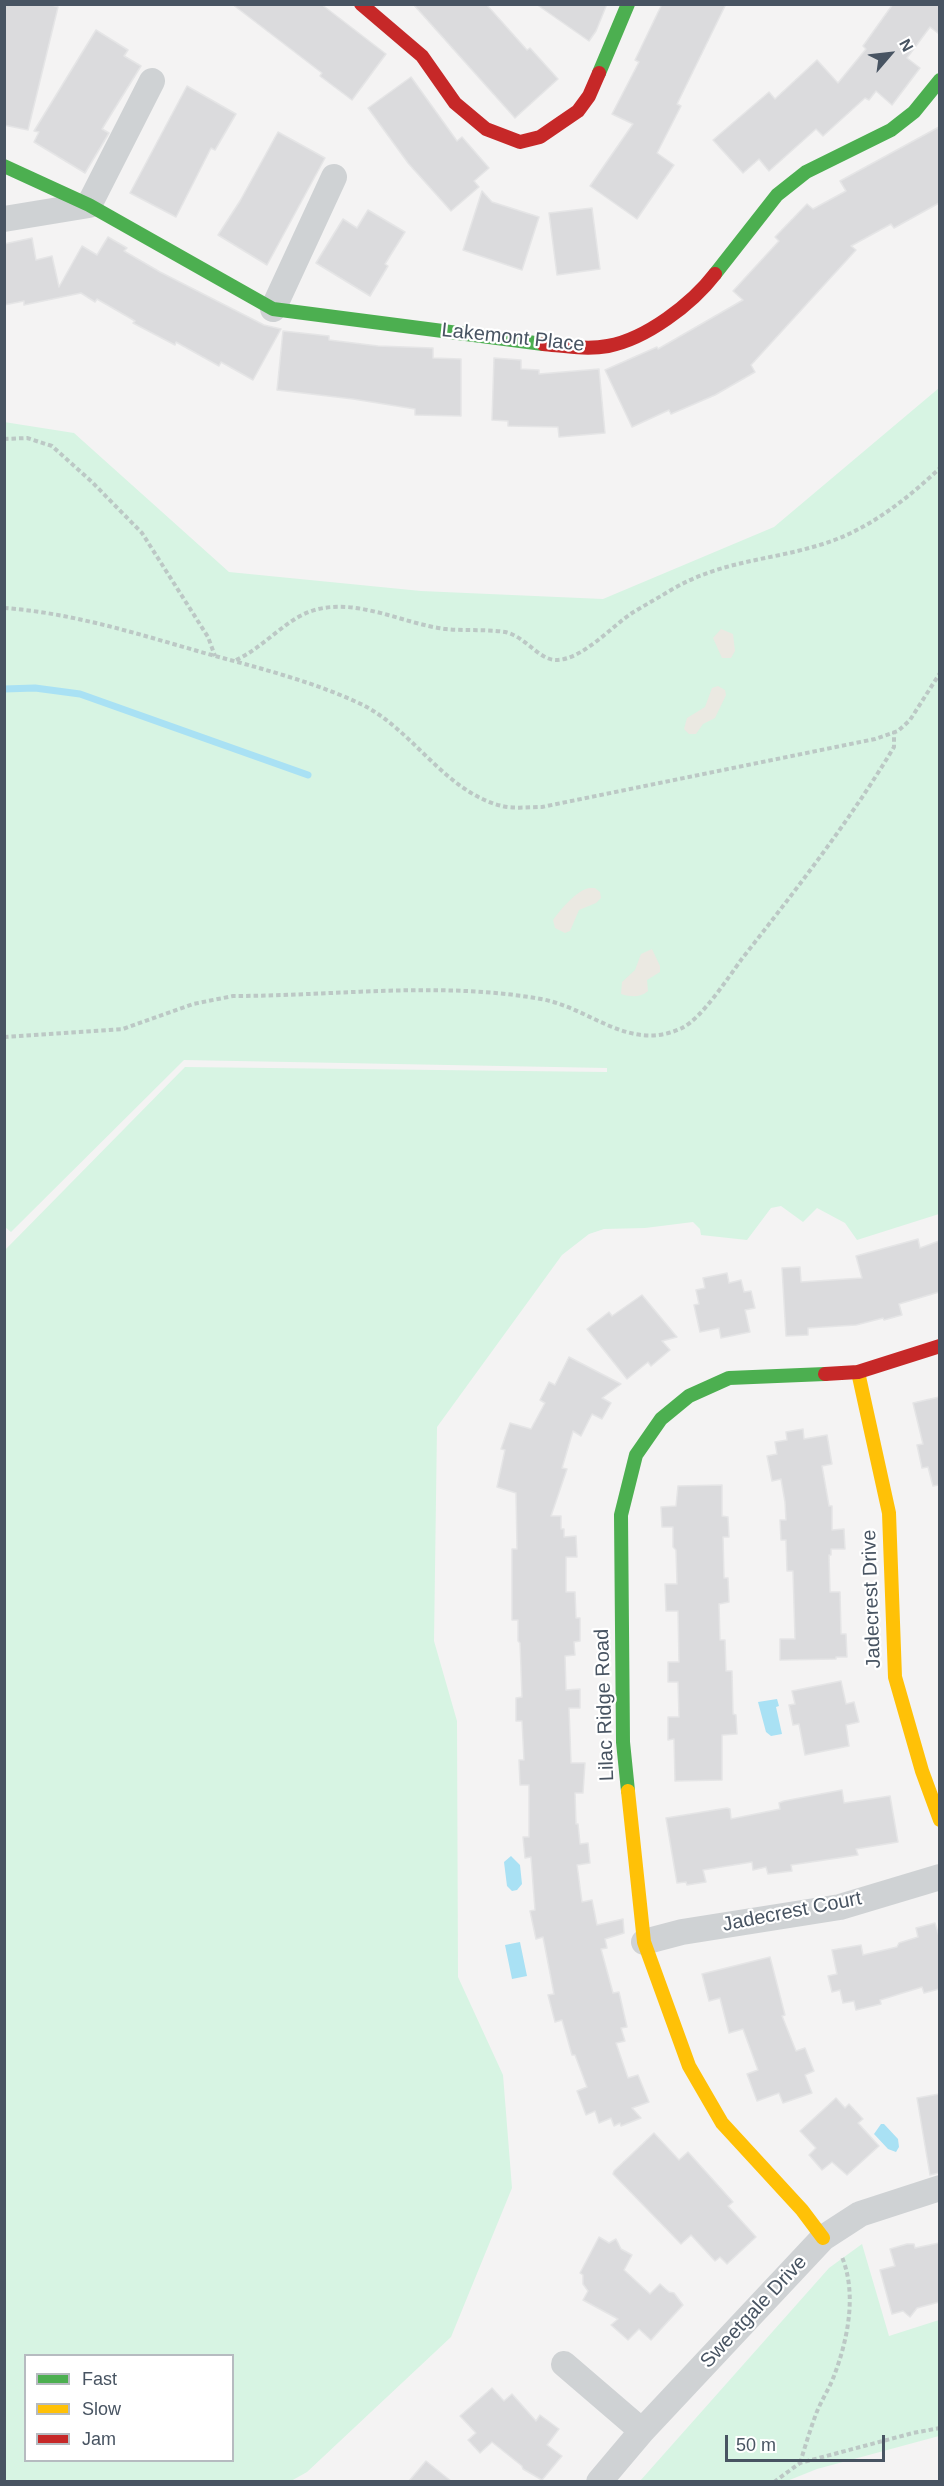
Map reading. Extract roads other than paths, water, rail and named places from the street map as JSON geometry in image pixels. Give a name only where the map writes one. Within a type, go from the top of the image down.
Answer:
[{"type":"street","points":[[361,4],[422,56],[455,103],[478,123],[486,129],[520,142],[540,137],[578,111],[589,96],[628,4]]},
{"type":"street","points":[[4,219],[89,205],[152,81]]},
{"type":"street","name":"Lakemont Place","points":[[4,166],[89,205],[273,309],[578,348],[609,346],[631,338],[675,315],[708,284],[777,195],[806,172],[891,130],[914,112],[939,81]]},
{"type":"street","points":[[273,309],[334,177]]},
{"type":"street","name":"Lilac Ridge Road","points":[[827,2235],[722,2123],[689,2067],[644,1942],[622,1742],[621,1515],[636,1455],[661,1419],[689,1396],[729,1378],[858,1372],[939,1346]]},
{"type":"street","name":"Jadecrest Drive","points":[[858,1372],[889,1513],[895,1677],[922,1771],[939,1820]]},
{"type":"street","name":"Jadecrest Court","points":[[644,1942],[682,1932],[840,1906],[939,1877]]},
{"type":"street","name":"Sweetgale Drive","points":[[599,2481],[642,2431],[827,2235],[860,2214],[939,2188]]},
{"type":"street","points":[[564,2364],[642,2431]]},
{"type":"water","points":[[777,1699],[779,1706],[776,1707],[782,1734],[771,1736],[766,1732],[758,1702]]},
{"type":"water","points":[[511,1856],[520,1865],[522,1884],[517,1890],[512,1891],[507,1886],[504,1862]]},
{"type":"water","points":[[520,1942],[527,1976],[512,1979],[505,1945]]},
{"type":"water","points":[[881,2124],[884,2124],[898,2139],[899,2147],[896,2152],[888,2149],[874,2134]]},
{"type":"waterway","points":[[4,689],[35,688],[80,694],[308,775]]}]
